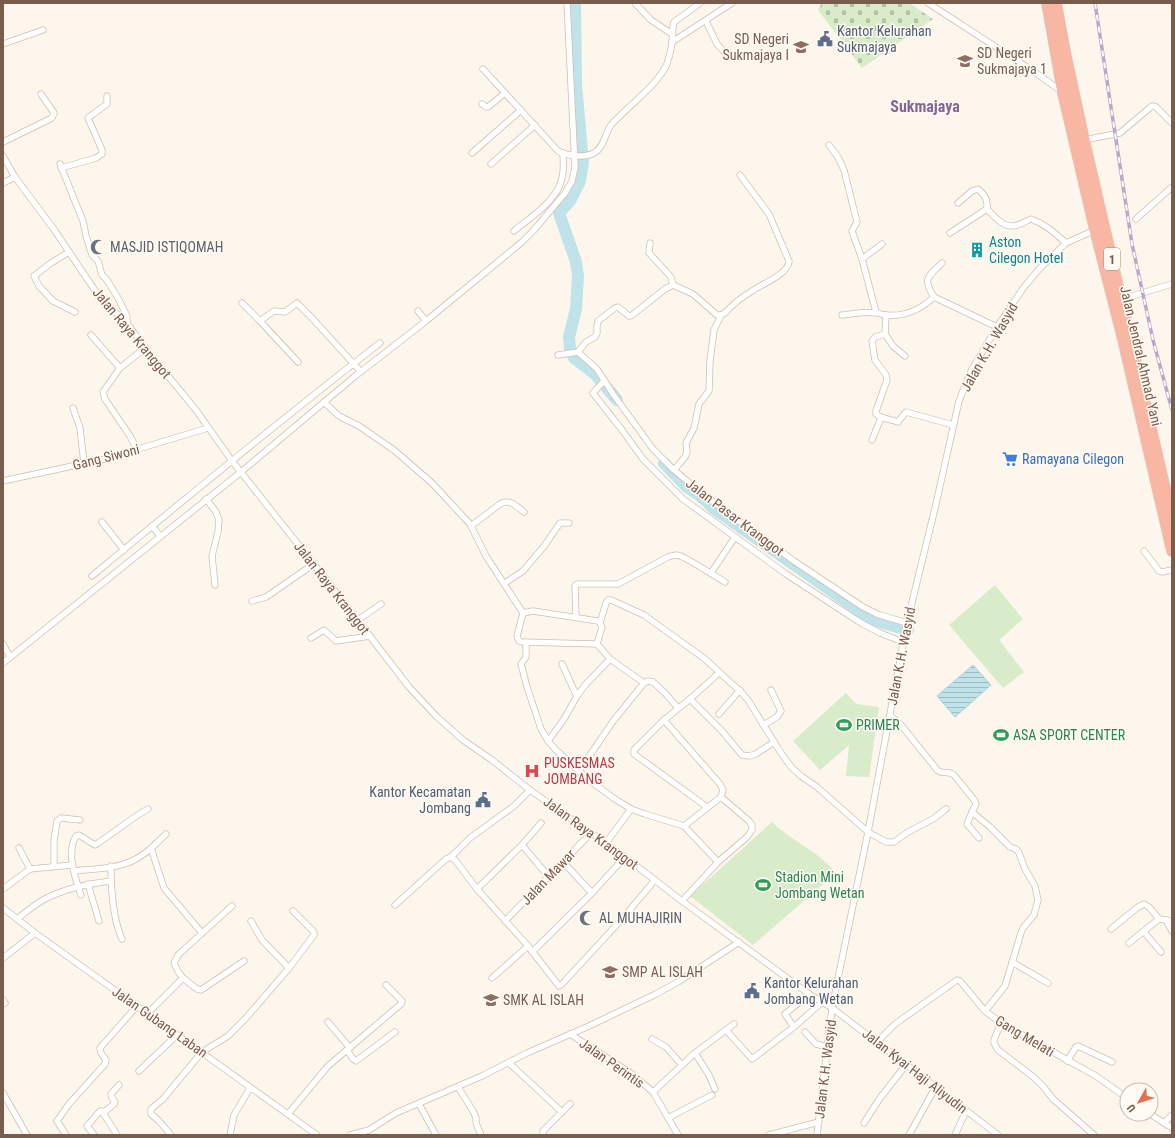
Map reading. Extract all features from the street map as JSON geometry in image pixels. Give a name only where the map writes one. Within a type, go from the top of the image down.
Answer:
[{"type":"highway","name":"Jalan Jendral Ahmad Yani","points":[[1047,3],[1063,93],[1095,230],[1122,335],[1172,551]]},
{"type":"highway","name":"Jalan Jendral Ahmad Yani","points":[[1056,3],[1084,140],[1172,514]]},
{"type":"street","points":[[3,663],[159,535],[206,499],[360,371],[518,245],[534,230],[558,203],[569,188],[575,167],[571,155],[567,3]]},
{"type":"street","points":[[635,3],[651,20],[672,34]]},
{"type":"street","points":[[672,42],[732,3]]},
{"type":"street","points":[[928,3],[1036,73],[1063,93]]},
{"type":"street","points":[[483,69],[558,150],[571,155],[586,155],[594,153],[599,149],[607,130],[659,77],[667,64],[672,42],[674,22],[698,4]]},
{"type":"street","points":[[706,21],[717,44],[729,57]]},
{"type":"street","points":[[3,44],[43,30]]},
{"type":"street","points":[[482,104],[488,107],[505,93]]},
{"type":"street","points":[[3,142],[52,118],[54,113],[41,94]]},
{"type":"street","points":[[107,96],[107,104],[88,117],[102,150],[102,154],[96,158],[60,166],[83,222],[92,255],[98,261],[102,275],[107,280],[118,298],[126,316],[127,324]]},
{"type":"street","points":[[1084,140],[1120,133],[1152,106],[1156,107],[1172,124]]},
{"type":"street","points":[[472,153],[521,110]]},
{"type":"street","points":[[491,164],[535,125]]},
{"type":"street","points":[[829,145],[838,157],[844,170],[857,222],[852,231],[862,259],[876,312]]},
{"type":"street","points":[[514,230],[554,196],[571,155]]},
{"type":"street","name":"Jalan Raya Kranggot","points":[[3,156],[15,177],[53,228],[100,298],[127,324],[196,410],[232,462],[240,470],[314,564],[409,687],[442,723],[530,790],[626,857],[682,901],[809,994]]},
{"type":"street","points":[[674,470],[685,457],[687,452],[686,443],[694,428],[699,404],[709,391],[710,361],[714,330],[721,315],[750,292],[780,274],[789,266],[789,261],[769,214],[740,175]]},
{"type":"street","points":[[3,183],[15,177]]},
{"type":"street","points":[[1136,219],[1172,187]]},
{"type":"street","points":[[950,233],[987,209],[988,202],[978,190],[972,191],[958,203]]},
{"type":"street","points":[[987,209],[1000,222],[1006,225],[1013,226],[1031,219],[1038,221],[1066,243]]},
{"type":"street","name":"Jalan K.H. Wasyid","points":[[818,1135],[832,1008],[868,832],[907,625],[959,401],[971,372],[997,327],[1028,282],[1054,253],[1066,243],[1095,230]]},
{"type":"street","points":[[650,243],[649,254],[671,277],[673,285]]},
{"type":"street","points":[[862,259],[882,244]]},
{"type":"street","points":[[69,252],[34,276],[39,286],[55,303],[75,312]]},
{"type":"street","points":[[942,263],[928,277],[927,286],[934,297],[997,327]]},
{"type":"street","points":[[1122,299],[1172,284]]},
{"type":"street","points":[[560,355],[576,352],[597,333],[598,322],[615,308],[618,307],[631,316],[665,289],[673,285],[693,294],[717,314],[721,315]]},
{"type":"street","points":[[842,315],[876,312],[886,315],[901,314],[923,306],[934,297]]},
{"type":"street","points":[[242,303],[298,362]]},
{"type":"street","points":[[260,321],[274,311],[285,312],[295,303],[299,304],[360,371]]},
{"type":"street","points":[[418,312],[425,320]]},
{"type":"street","points":[[886,315],[885,334],[893,346],[906,356]]},
{"type":"street","points":[[885,334],[875,337],[872,341],[875,360],[887,378],[887,383],[876,412],[881,418],[899,422],[906,412],[953,425]]},
{"type":"street","points":[[91,335],[120,368]]},
{"type":"street","points":[[92,576],[380,343]]},
{"type":"street","points":[[137,450],[130,436],[104,395],[104,390],[120,368],[145,348]]},
{"type":"street","points":[[576,352],[597,369],[603,382]]},
{"type":"street","name":"Jalan Pasar Kranggot","points":[[904,640],[861,623],[786,574],[683,499],[643,460],[594,392],[603,382],[653,449],[674,470],[704,495],[788,557],[863,607],[876,614],[907,625]]},
{"type":"street","points":[[324,402],[343,419],[359,426],[407,460],[432,483],[471,526],[486,556],[524,613]]},
{"type":"street","points":[[73,408],[80,428],[84,463]]},
{"type":"street","points":[[872,440],[881,418]]},
{"type":"street","name":"Gang Siwoni","points":[[3,481],[105,459],[208,428]]},
{"type":"street","points":[[206,499],[216,512],[219,520],[212,563],[215,585]]},
{"type":"street","points":[[471,526],[506,501],[524,512]]},
{"type":"street","points":[[102,522],[124,550]]},
{"type":"street","points":[[505,584],[523,571],[545,545],[560,523],[569,523]]},
{"type":"street","points":[[152,527],[159,535]]},
{"type":"street","points":[[711,573],[735,537]]},
{"type":"street","points":[[1144,551],[1159,571],[1162,572],[1172,570]]},
{"type":"street","points":[[576,617],[575,586],[577,584],[618,584],[673,555],[678,555],[725,582]]},
{"type":"street","points":[[252,602],[266,597],[314,564]]},
{"type":"street","points":[[597,644],[602,627],[600,623],[608,600],[644,615],[705,659],[740,690],[792,768],[800,776],[817,787],[868,832],[886,842],[894,842],[933,819],[946,809]]},
{"type":"street","points":[[358,620],[381,604]]},
{"type":"street","points":[[524,613],[533,611],[576,617],[600,623]]},
{"type":"street","points":[[524,613],[517,636],[519,640],[526,642],[597,644],[610,659],[644,683]]},
{"type":"street","points":[[311,638],[324,630],[336,641],[370,636]]},
{"type":"street","points":[[526,642],[526,657],[521,664],[541,729],[548,741],[579,771],[631,809],[684,826],[718,862]]},
{"type":"street","points":[[3,644],[10,657]]},
{"type":"street","points":[[548,741],[567,716],[577,696],[586,684],[610,659]]},
{"type":"street","points":[[562,664],[577,696]]},
{"type":"street","points":[[707,807],[642,761],[633,752],[640,743],[664,720],[719,673]]},
{"type":"street","points":[[579,771],[614,720],[644,683],[648,681],[653,682],[678,708]]},
{"type":"street","points":[[720,714],[740,690]]},
{"type":"street","points":[[763,725],[777,717],[781,711],[771,690]]},
{"type":"street","points":[[690,699],[722,731],[744,756],[756,754],[774,742]]},
{"type":"street","points":[[890,714],[901,725],[938,771],[951,773],[954,775],[975,801],[976,805],[968,824],[979,838]]},
{"type":"street","points":[[664,720],[720,784],[723,790],[721,796],[684,826]]},
{"type":"street","points":[[395,905],[446,859],[451,857],[470,838],[505,813],[530,790]]},
{"type":"street","points":[[682,901],[718,862],[747,837],[752,830],[752,825],[749,821],[721,796]]},
{"type":"street","points":[[81,895],[72,865],[72,846],[76,836],[79,835],[95,845],[138,814],[148,809]]},
{"type":"street","points":[[606,843],[631,809]]},
{"type":"street","points":[[972,812],[1019,853],[1024,869],[1035,886],[1038,900],[1036,910],[1021,933],[1005,986],[985,1011]]},
{"type":"street","points":[[54,866],[54,841],[57,821],[61,818],[80,820]]},
{"type":"street","points":[[477,889],[522,845],[540,823]]},
{"type":"street","name":"Jalan Mawar","points":[[505,921],[590,833]]},
{"type":"street","points":[[74,872],[132,861],[151,848],[166,834]]},
{"type":"street","points":[[522,845],[549,877]]},
{"type":"street","points":[[19,848],[30,869]]},
{"type":"street","points":[[151,848],[164,888],[202,933]]},
{"type":"street","points":[[451,857],[477,889],[528,946],[559,986],[622,919],[655,880]]},
{"type":"street","points":[[532,952],[592,894],[626,857]]},
{"type":"street","points":[[563,862],[592,894]]},
{"type":"street","points":[[3,889],[30,869],[72,865]]},
{"type":"street","points":[[111,866],[111,881],[116,923],[122,939]]},
{"type":"street","points":[[17,919],[44,899],[78,886],[111,881]]},
{"type":"street","points":[[88,884],[99,921]]},
{"type":"street","points":[[1111,929],[1138,907],[1144,904],[1150,907],[1172,931]]},
{"type":"street","points":[[232,906],[182,951],[174,963],[183,978],[197,989],[201,990],[244,961]]},
{"type":"street","name":"Jalan Gubang Laban","points":[[3,908],[35,933],[317,1135]]},
{"type":"street","points":[[171,1135],[151,1114],[150,1111],[163,1099],[202,1052],[234,1031],[289,968],[314,933],[293,911]]},
{"type":"street","points":[[1129,943],[1162,919],[1172,921]]},
{"type":"street","points":[[251,921],[262,940],[289,968]]},
{"type":"street","points":[[1144,932],[1161,952]]},
{"type":"street","points":[[3,958],[35,933]]},
{"type":"street","points":[[350,1135],[369,1130],[396,1113],[512,1062],[527,1053],[589,1026],[678,982],[739,942]]},
{"type":"street","points":[[492,978],[528,946]]},
{"type":"street","points":[[1012,962],[1048,983]]},
{"type":"street","points":[[148,1013],[183,978]]},
{"type":"street","name":"Gang Melati","points":[[877,1042],[895,1024],[955,981],[960,981],[985,1011],[1001,1024],[1066,1061],[1096,1076],[1119,1092]]},
{"type":"street","points":[[288,1114],[324,1071],[401,1004],[402,1001],[386,985]]},
{"type":"street","points":[[794,1027],[785,1014],[809,994]]},
{"type":"street","name":"Jalan Kyai Haji Aliyudin","points":[[809,994],[832,1008],[998,1135]]},
{"type":"street","points":[[726,1030],[752,1059],[794,1027],[822,1002]]},
{"type":"street","points":[[66,1135],[57,1121],[69,1104],[105,1064],[106,1060],[100,1048],[137,1006]]},
{"type":"street","points":[[328,1022],[348,1049],[353,1059],[356,1061],[395,1032]]},
{"type":"street","points":[[653,1092],[695,1053],[734,1024]]},
{"type":"street","points":[[1001,1024],[994,1040],[998,1050],[1031,1075],[1042,1085],[1053,1099],[1094,1135]]},
{"type":"street","points":[[804,1032],[816,1044],[827,1047]]},
{"type":"street","name":"Jalan Perintis","points":[[570,1034],[632,1074],[653,1092],[678,1135]]},
{"type":"street","points":[[139,1071],[177,1035]]},
{"type":"street","points":[[652,1039],[666,1047],[682,1065]]},
{"type":"street","points":[[1066,1061],[1078,1046],[1112,1062]]},
{"type":"street","points":[[695,1053],[709,1075],[715,1088]]},
{"type":"street","points":[[512,1062],[562,1112]]},
{"type":"street","points":[[864,1123],[880,1098],[906,1065]]},
{"type":"street","points":[[103,1113],[114,1104],[115,1102],[111,1094],[119,1085]]},
{"type":"street","points":[[458,1087],[473,1111],[481,1135]]},
{"type":"street","points":[[230,1135],[234,1115],[250,1088]]},
{"type":"street","points":[[909,1135],[935,1088]]},
{"type":"street","points":[[3,1093],[27,1135]]},
{"type":"street","points":[[668,1118],[712,1095]]},
{"type":"street","points":[[419,1104],[436,1135]]},
{"type":"street","points":[[543,1135],[543,1131],[570,1104]]},
{"type":"street","points":[[94,1135],[87,1126],[99,1111],[102,1111],[117,1135]]},
{"type":"street","points":[[955,1135],[966,1111]]},
{"type":"street","points":[[1164,1123],[1172,1114]]},
{"type":"street","points":[[1159,1120],[1172,1128]]},
{"type":"street","points":[[769,1135],[819,1122]]},
{"type":"green space","points":[[822,3],[909,3],[933,19],[862,68],[818,10]]},
{"type":"green space","points":[[995,585],[1023,619],[999,640],[1024,672],[1003,688],[949,625]]},
{"type":"green space","name":"PRIMER","points":[[846,693],[856,704],[879,707],[869,777],[846,776],[849,745],[820,770],[793,741]]},
{"type":"green space","name":"Stadion Mini Jombang Wetan","points":[[772,822],[821,858],[836,873],[753,945],[690,896]]},
{"type":"water","points":[[973,665],[991,685],[955,717],[937,696]]},
{"type":"waterway","points":[[575,3],[576,85],[583,162],[580,181],[570,201],[559,213],[576,262],[578,276],[576,309],[569,337],[570,348],[574,358],[595,374],[617,400]]},
{"type":"waterway","points":[[664,463],[686,486],[703,498],[713,508],[873,620],[908,630]]},
{"type":"railway","points":[[1095,3],[1132,244],[1153,340],[1172,410]]},
{"type":"place","name":"Kantor Kelurahan Sukmajaya","points":[[825,39]]},
{"type":"place","name":"SD Negeri Sukmajaya I","points":[[801,47]]},
{"type":"place","name":"SD Negeri Sukmajaya 1","points":[[965,61]]},
{"type":"place","name":"MASJID ISTIQOMAH","points":[[98,247]]},
{"type":"place","name":"Aston Cilegon Hotel","points":[[977,250]]},
{"type":"place","name":"Ramayana Cilegon","points":[[1010,459]]},
{"type":"place","name":"PRIMER","points":[[844,725]]},
{"type":"place","name":"ASA SPORT CENTER","points":[[1001,735]]},
{"type":"place","name":"PUSKESMAS JOMBANG","points":[[532,771]]},
{"type":"place","name":"Kantor Kecamatan Jombang","points":[[483,800]]},
{"type":"place","name":"Stadion Mini Jombang Wetan","points":[[763,885]]},
{"type":"place","name":"AL MUHAJIRIN","points":[[587,918]]},
{"type":"place","name":"SMP AL ISLAH","points":[[610,972]]},
{"type":"place","name":"Kantor Kelurahan Jombang Wetan","points":[[752,991]]},
{"type":"place","name":"SMK AL ISLAH","points":[[491,1000]]},
{"type":"district","name":"Sukmajaya","points":[[925,106]]}]
